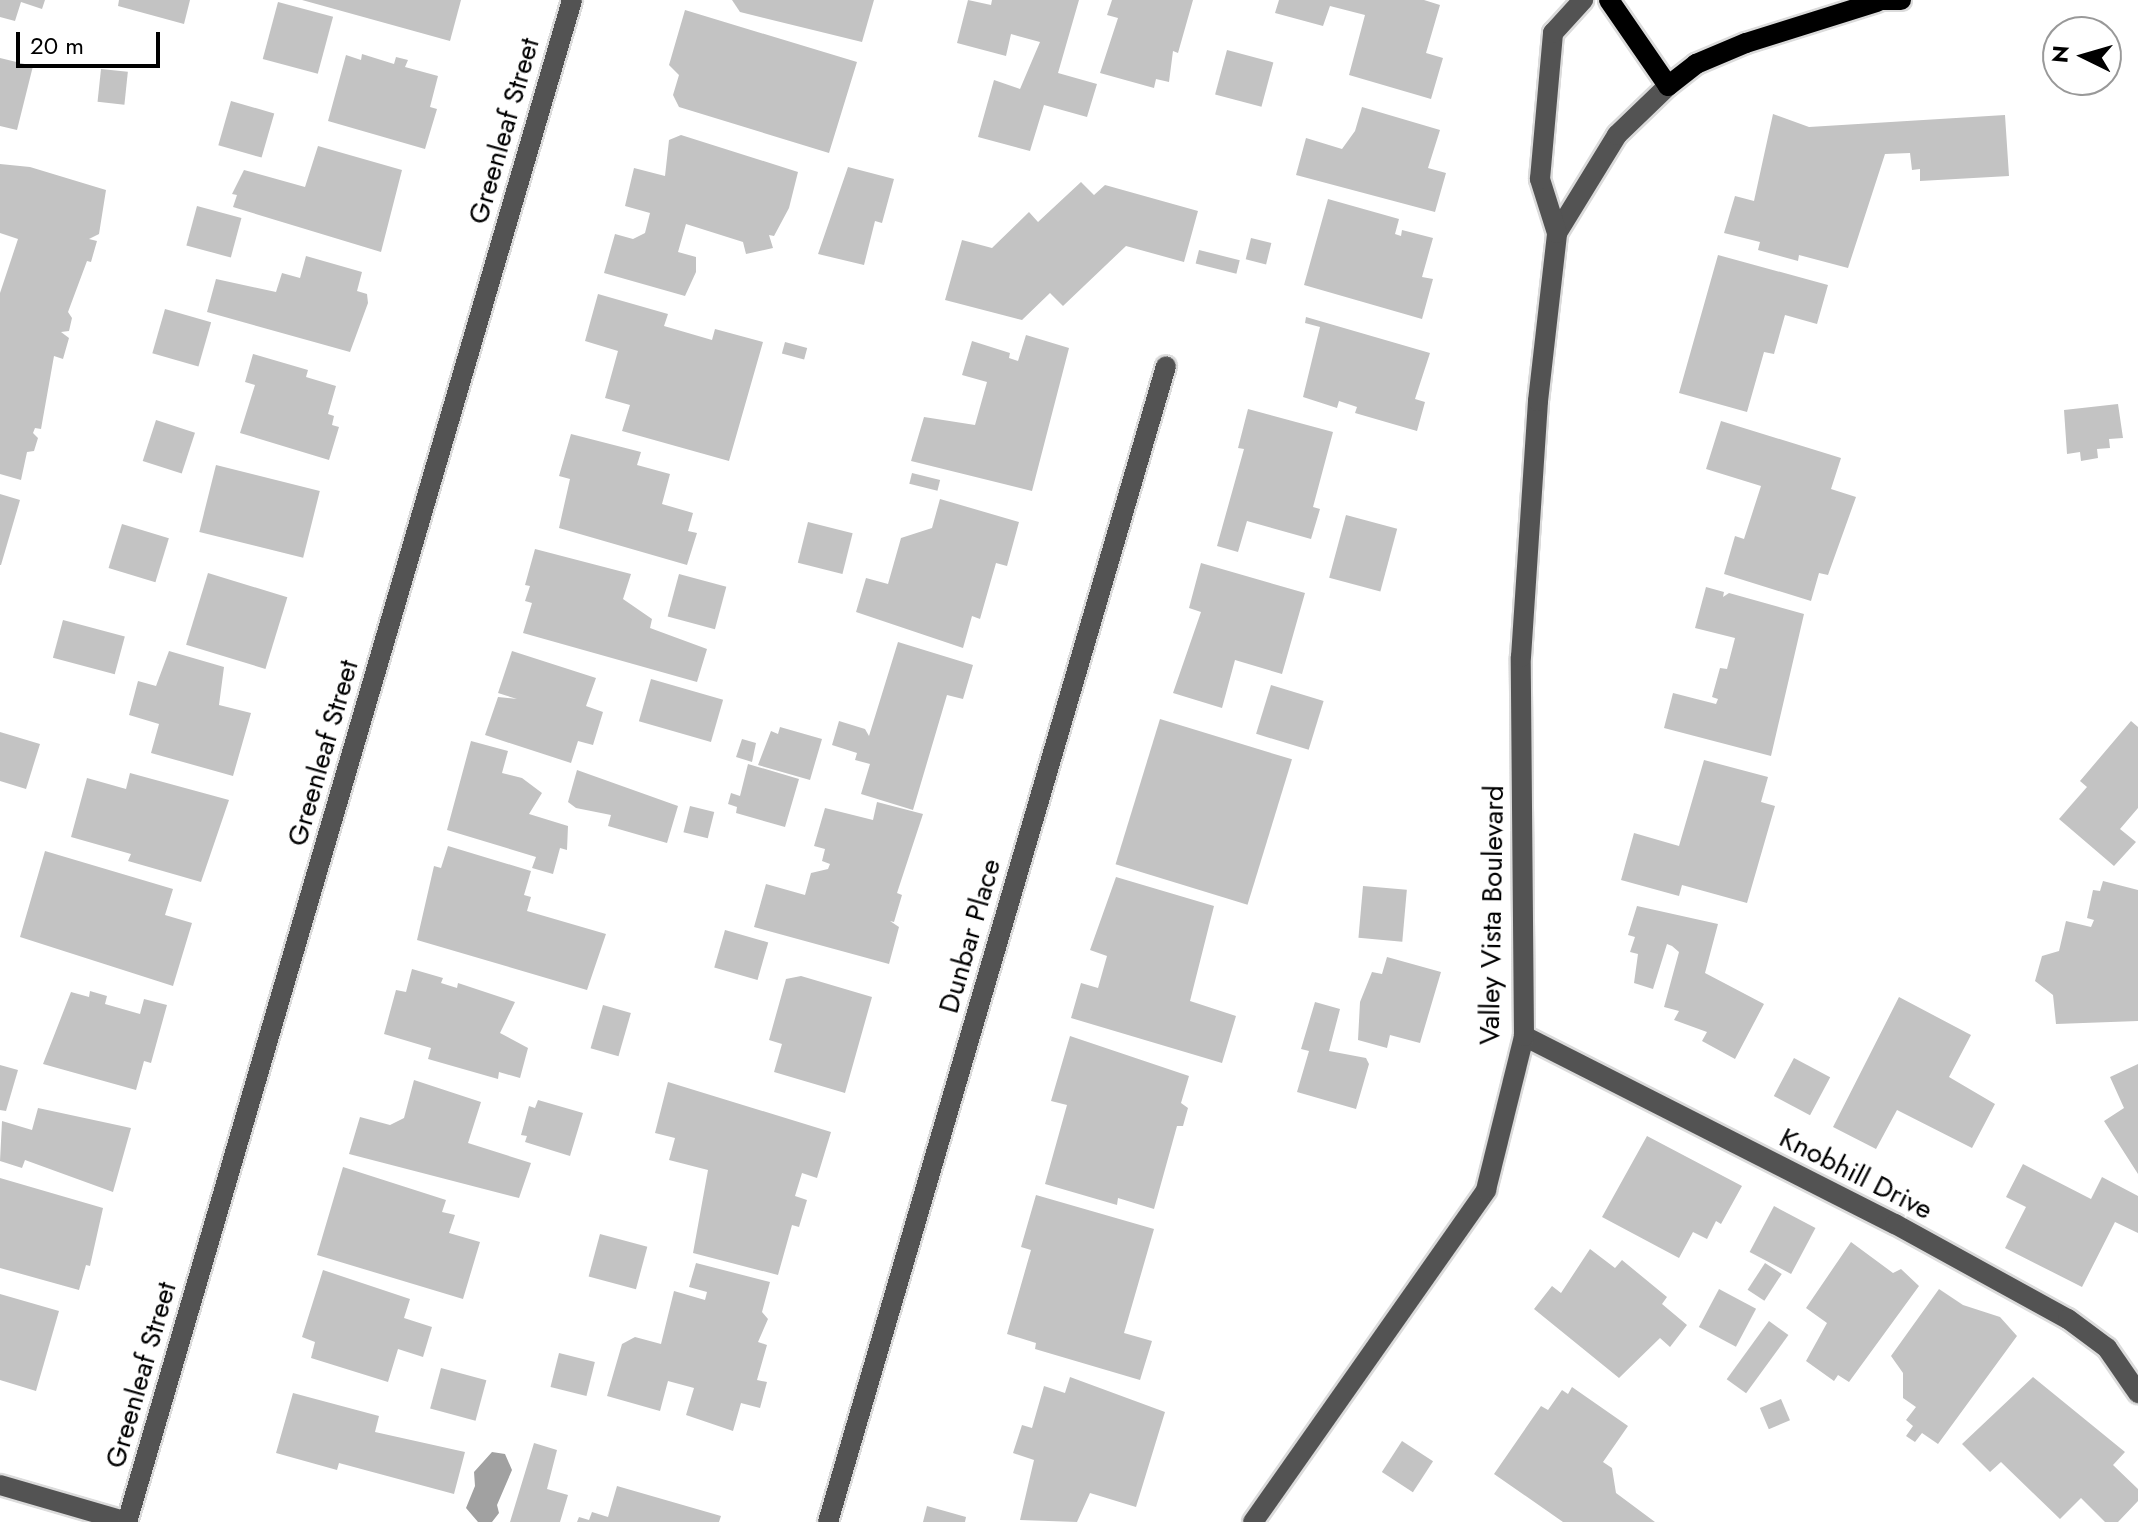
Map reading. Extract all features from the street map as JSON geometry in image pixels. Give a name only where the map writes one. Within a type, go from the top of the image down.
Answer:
[{"type":"main road","points":[[1609,0],[1668,86]]},
{"type":"main road","name":"Valley Vista Boulevard","points":[[1668,86],[1696,64],[1746,43],[1869,1],[1901,0]]},
{"type":"street","name":"Greenleaf Street","points":[[127,1522],[572,0]]},
{"type":"street","name":"Valley Vista Boulevard","points":[[1253,1522],[1486,1190],[1524,1036],[1521,657],[1538,401],[1557,233],[1540,179],[1553,33],[1583,0]]},
{"type":"street","name":"Valley Vista Boulevard","points":[[1557,233],[1617,135],[1668,86]]},
{"type":"street","name":"Dunbar Place","points":[[828,1522],[1166,366]]},
{"type":"street","name":"Knobhill Drive","points":[[1524,1036],[1895,1224],[2068,1319],[2107,1348],[2138,1393]]},
{"type":"street","points":[[0,1485],[127,1522]]},
{"type":"shaded area","points":[[492,1452],[505,1454],[512,1470],[497,1505],[499,1513],[492,1522],[478,1522],[466,1508],[475,1486],[474,1472]]},
{"type":"building","points":[[0,0],[45,0],[42,9],[21,2],[15,21],[0,17]]},
{"type":"building","points":[[119,0],[190,0],[184,24],[118,6]]},
{"type":"building","points":[[302,0],[461,0],[450,41]]},
{"type":"building","points":[[732,0],[874,0],[862,42],[740,12]]},
{"type":"building","points":[[968,0],[991,5],[992,0],[1079,0],[1058,73],[1097,84],[1087,117],[1044,105],[1030,151],[978,137],[994,80],[1020,89],[1040,42],[1011,34],[1006,56],[957,43]]},
{"type":"building","points":[[1112,0],[1193,0],[1178,53],[1173,51],[1169,82],[1156,79],[1154,88],[1100,73],[1118,18],[1107,15]]},
{"type":"building","points":[[1279,0],[1424,0],[1440,5],[1426,53],[1443,58],[1431,99],[1349,75],[1365,15],[1330,6],[1323,26],[1275,13]]},
{"type":"building","points":[[278,2],[333,17],[318,74],[263,59]]},
{"type":"building","points":[[685,10],[857,62],[829,153],[679,107],[673,95],[679,75],[669,65]]},
{"type":"building","points":[[1227,50],[1273,62],[1261,107],[1215,94]]},
{"type":"building","points":[[362,54],[394,64],[396,57],[408,60],[405,67],[438,76],[430,107],[437,109],[425,149],[328,121],[346,55],[361,60]]},
{"type":"building","points":[[0,58],[33,66],[17,130],[0,126]]},
{"type":"building","points":[[101,69],[128,72],[124,105],[98,102]]},
{"type":"building","points":[[231,101],[274,113],[262,158],[218,145]]},
{"type":"building","points":[[1362,107],[1440,130],[1428,168],[1446,173],[1435,212],[1296,175],[1306,138],[1342,149],[1355,131]]},
{"type":"building","points":[[1773,114],[1809,127],[2005,115],[2009,176],[1920,181],[1920,169],[1912,170],[1910,153],[1885,154],[1848,268],[1799,255],[1798,261],[1758,250],[1760,242],[1724,233],[1735,196],[1754,201]]},
{"type":"building","points":[[681,135],[798,172],[789,208],[774,236],[769,235],[773,248],[746,254],[743,242],[686,224],[678,252],[696,257],[696,272],[685,296],[604,273],[615,234],[633,239],[645,233],[650,213],[625,206],[634,168],[665,176],[669,140]]},
{"type":"building","points":[[318,146],[402,170],[381,252],[233,207],[237,195],[232,194],[244,170],[305,187]]},
{"type":"building","points":[[0,164],[30,167],[106,190],[99,234],[89,239],[97,241],[91,262],[87,261],[68,312],[72,318],[69,331],[61,332],[69,338],[63,359],[54,356],[41,429],[35,428],[33,433],[38,438],[34,451],[27,452],[21,480],[0,474],[0,293],[18,239],[0,233]]},
{"type":"building","points":[[848,167],[894,179],[882,223],[875,221],[864,265],[818,254]]},
{"type":"building","points":[[1081,182],[1094,195],[1105,185],[1198,211],[1184,262],[1126,246],[1063,306],[1050,293],[1022,320],[945,300],[962,240],[992,248],[1029,212],[1038,222]]},
{"type":"building","points":[[1328,199],[1399,219],[1395,234],[1401,236],[1402,230],[1433,238],[1422,277],[1433,279],[1422,319],[1304,285]]},
{"type":"building","points":[[197,206],[241,218],[231,258],[186,246]]},
{"type":"building","points":[[1251,238],[1271,243],[1266,264],[1246,259]]},
{"type":"building","points":[[1199,250],[1240,260],[1236,274],[1196,264]]},
{"type":"building","points":[[1718,255],[1828,285],[1817,324],[1785,315],[1774,354],[1764,352],[1747,412],[1679,393]]},
{"type":"building","points":[[306,256],[362,272],[357,291],[367,294],[368,303],[350,352],[207,312],[216,279],[276,292],[282,273],[300,278]]},
{"type":"building","points":[[598,294],[668,314],[664,326],[712,340],[715,329],[763,342],[729,461],[622,431],[630,405],[605,398],[618,351],[585,341]]},
{"type":"building","points":[[165,309],[211,322],[198,366],[152,353]]},
{"type":"building","points":[[1306,317],[1430,353],[1415,399],[1425,402],[1417,431],[1355,413],[1357,407],[1339,401],[1337,408],[1303,397],[1320,327],[1305,323]]},
{"type":"building","points":[[1026,335],[1069,348],[1032,491],[911,461],[924,417],[975,425],[987,382],[962,375],[972,341],[1010,353],[1009,358],[1018,361]]},
{"type":"building","points":[[785,342],[807,348],[804,360],[782,354]]},
{"type":"building","points":[[253,354],[308,370],[306,377],[336,386],[328,414],[334,416],[332,425],[339,427],[329,460],[240,433],[255,385],[245,382]]},
{"type":"building","points":[[2118,404],[2123,438],[2109,439],[2110,448],[2097,449],[2098,458],[2081,461],[2080,452],[2067,454],[2064,410]]},
{"type":"building","points":[[1248,409],[1333,432],[1313,507],[1320,509],[1311,539],[1247,521],[1238,552],[1217,546],[1244,449],[1238,448]]},
{"type":"building","points":[[156,420],[195,433],[182,474],[143,461]]},
{"type":"building","points":[[1721,421],[1841,458],[1831,489],[1856,497],[1828,575],[1819,573],[1811,601],[1724,574],[1735,536],[1744,539],[1761,486],[1706,469]]},
{"type":"building","points":[[571,434],[641,452],[637,465],[670,474],[662,504],[693,513],[688,531],[697,533],[687,565],[559,528],[570,479],[559,476]]},
{"type":"building","points":[[216,465],[320,491],[303,558],[199,532]]},
{"type":"building","points":[[912,473],[940,480],[937,491],[909,484]]},
{"type":"building","points":[[0,494],[20,500],[1,565],[0,565]]},
{"type":"building","points":[[940,499],[1019,522],[1007,566],[996,563],[980,619],[972,616],[963,648],[856,612],[866,578],[888,584],[901,538],[932,528]]},
{"type":"building","points":[[1346,515],[1397,529],[1380,592],[1329,578]]},
{"type":"building","points":[[808,522],[853,533],[842,574],[798,563]]},
{"type":"building","points":[[122,524],[169,538],[155,582],[109,568]]},
{"type":"building","points":[[535,549],[631,574],[623,599],[652,619],[650,628],[707,649],[697,682],[523,633],[532,603],[525,601],[530,586],[525,585]]},
{"type":"building","points":[[1201,563],[1305,593],[1282,674],[1235,660],[1222,708],[1173,693],[1201,612],[1189,608]]},
{"type":"building","points":[[208,573],[287,597],[265,669],[186,645]]},
{"type":"building","points":[[679,574],[726,587],[715,629],[668,617]]},
{"type":"building","points":[[1706,587],[1724,592],[1723,597],[1729,593],[1804,614],[1771,756],[1664,728],[1673,693],[1716,704],[1718,699],[1712,697],[1720,668],[1727,669],[1735,638],[1695,628]]},
{"type":"building","points":[[63,620],[125,637],[115,674],[53,658]]},
{"type":"building","points":[[898,642],[973,665],[963,699],[947,695],[913,810],[861,794],[870,764],[855,760],[857,753],[832,745],[839,721],[865,729],[869,736]]},
{"type":"building","points":[[169,651],[224,667],[219,705],[251,713],[233,776],[151,753],[159,724],[129,715],[138,681],[156,686]]},
{"type":"building","points":[[512,651],[596,678],[586,706],[603,712],[593,745],[578,741],[571,763],[485,735],[498,697],[517,699],[498,693]]},
{"type":"building","points":[[651,679],[723,700],[711,742],[639,721]]},
{"type":"building","points":[[1271,685],[1324,701],[1309,750],[1256,734]]},
{"type":"building","points":[[1160,719],[1292,759],[1248,905],[1116,864]]},
{"type":"building","points":[[2131,721],[2138,727],[2138,808],[2120,829],[2136,842],[2114,866],[2059,819],[2087,787],[2080,781]]},
{"type":"building","points":[[780,727],[822,739],[810,780],[758,765],[771,731],[778,734]]},
{"type":"building","points":[[0,732],[40,744],[26,789],[0,781]]},
{"type":"building","points":[[742,739],[756,743],[752,762],[736,757]]},
{"type":"building","points":[[471,741],[508,751],[502,773],[522,778],[542,793],[529,814],[568,826],[567,850],[560,848],[553,874],[532,868],[536,857],[447,830]]},
{"type":"building","points":[[1704,760],[1768,777],[1761,802],[1775,806],[1747,903],[1682,885],[1679,896],[1621,880],[1634,833],[1679,846]]},
{"type":"building","points":[[748,764],[799,779],[785,827],[736,813],[737,807],[728,804],[731,793],[740,796]]},
{"type":"building","points":[[577,770],[678,806],[667,843],[608,826],[611,815],[576,808],[568,802]]},
{"type":"building","points":[[130,773],[229,800],[201,882],[128,861],[131,854],[71,837],[87,778],[126,789]]},
{"type":"building","points":[[877,802],[923,814],[897,893],[902,895],[894,922],[890,921],[899,927],[889,964],[754,927],[766,884],[805,895],[811,873],[828,869],[830,864],[822,861],[825,849],[814,846],[825,808],[873,820]]},
{"type":"building","points":[[690,806],[714,812],[708,838],[683,832]]},
{"type":"building","points":[[448,846],[531,871],[524,895],[531,897],[527,911],[606,934],[587,990],[417,940],[434,866],[441,868]]},
{"type":"building","points":[[45,851],[173,889],[165,915],[192,923],[173,986],[20,937]]},
{"type":"building","points":[[1116,877],[1214,906],[1190,1001],[1236,1016],[1222,1063],[1071,1018],[1081,983],[1098,988],[1107,956],[1090,950]]},
{"type":"building","points":[[2103,881],[2138,890],[2138,1021],[2056,1024],[2053,995],[2035,981],[2042,956],[2059,951],[2066,921],[2091,927],[2094,920],[2087,918],[2093,890],[2100,891]]},
{"type":"building","points":[[1363,886],[1407,890],[1402,942],[1358,938]]},
{"type":"building","points":[[1637,906],[1718,924],[1705,973],[1764,1004],[1735,1059],[1702,1041],[1707,1032],[1674,1020],[1679,1011],[1664,1007],[1679,952],[1672,946],[1667,944],[1653,989],[1634,983],[1638,954],[1630,952],[1635,937],[1628,935]]},
{"type":"building","points":[[725,930],[768,942],[758,980],[714,967]]},
{"type":"building","points":[[1387,957],[1441,972],[1420,1043],[1390,1035],[1387,1048],[1358,1040],[1360,1002],[1372,972],[1382,974]]},
{"type":"building","points":[[412,969],[443,978],[441,983],[457,988],[458,983],[515,1002],[500,1033],[528,1048],[520,1078],[499,1072],[498,1079],[428,1059],[431,1048],[384,1034],[396,990],[406,992]]},
{"type":"building","points":[[801,976],[872,997],[845,1093],[774,1072],[782,1044],[769,1040],[786,979]]},
{"type":"building","points":[[90,991],[107,996],[105,1004],[140,1014],[144,999],[167,1005],[151,1063],[144,1061],[136,1090],[43,1064],[71,992],[89,997]]},
{"type":"building","points":[[1899,997],[1971,1035],[1949,1077],[1995,1104],[1972,1148],[1897,1110],[1876,1149],[1833,1127]]},
{"type":"building","points":[[1315,1002],[1340,1009],[1329,1051],[1366,1058],[1369,1064],[1356,1109],[1297,1092],[1309,1051],[1301,1049]]},
{"type":"building","points":[[603,1005],[631,1013],[618,1056],[591,1048]]},
{"type":"building","points":[[1070,1036],[1189,1076],[1181,1103],[1188,1108],[1183,1126],[1177,1126],[1154,1209],[1118,1198],[1117,1205],[1045,1184],[1067,1105],[1051,1101]]},
{"type":"building","points":[[1794,1058],[1830,1077],[1810,1115],[1774,1096]]},
{"type":"building","points":[[2138,1064],[2138,1174],[2104,1121],[2124,1108],[2110,1077]]},
{"type":"building","points":[[0,1065],[18,1070],[6,1111],[0,1110]]},
{"type":"building","points":[[414,1080],[481,1102],[468,1143],[531,1163],[519,1198],[349,1154],[360,1117],[390,1125],[404,1118]]},
{"type":"building","points":[[668,1082],[831,1132],[817,1178],[802,1173],[795,1196],[807,1200],[799,1227],[792,1225],[778,1275],[693,1253],[708,1170],[669,1160],[675,1138],[655,1133]]},
{"type":"building","points":[[538,1100],[583,1113],[570,1156],[525,1142],[527,1136],[521,1135],[529,1106],[535,1108]]},
{"type":"building","points":[[38,1108],[131,1128],[113,1192],[25,1160],[22,1168],[0,1161],[2,1121],[32,1130]]},
{"type":"building","points":[[1647,1136],[1742,1186],[1721,1224],[1716,1221],[1707,1239],[1693,1232],[1679,1258],[1602,1217]]},
{"type":"building","points":[[2023,1164],[2091,1199],[2102,1177],[2138,1196],[2138,1233],[2115,1222],[2082,1287],[2005,1248],[2026,1207],[2006,1197]]},
{"type":"building","points":[[343,1167],[446,1200],[442,1212],[455,1215],[449,1233],[480,1242],[463,1299],[317,1255]]},
{"type":"building","points":[[0,1178],[103,1208],[90,1266],[86,1265],[79,1290],[0,1268]]},
{"type":"building","points":[[1036,1195],[1154,1229],[1124,1333],[1152,1341],[1140,1380],[1035,1349],[1036,1343],[1007,1334],[1031,1250],[1021,1247]]},
{"type":"building","points":[[1774,1206],[1815,1228],[1791,1274],[1750,1252]]},
{"type":"building","points":[[600,1234],[647,1247],[636,1289],[589,1277]]},
{"type":"building","points":[[1851,1242],[1893,1273],[1901,1269],[1919,1286],[1849,1382],[1838,1375],[1834,1381],[1806,1361],[1827,1323],[1806,1308]]},
{"type":"building","points":[[1590,1249],[1615,1268],[1622,1260],[1667,1297],[1662,1304],[1687,1325],[1670,1347],[1660,1338],[1619,1378],[1534,1309],[1552,1286],[1561,1293]]},
{"type":"building","points":[[696,1263],[770,1282],[762,1312],[768,1319],[758,1342],[767,1345],[757,1380],[767,1382],[760,1408],[741,1403],[733,1431],[686,1415],[694,1388],[668,1381],[660,1411],[607,1396],[622,1344],[635,1337],[661,1344],[674,1291],[705,1300],[707,1292],[689,1287]]},
{"type":"building","points":[[1765,1263],[1782,1274],[1764,1301],[1748,1290]]},
{"type":"building","points":[[323,1270],[410,1299],[404,1318],[432,1327],[423,1357],[398,1349],[388,1382],[311,1358],[315,1342],[302,1337]]},
{"type":"building","points":[[1719,1289],[1756,1309],[1736,1347],[1699,1327]]},
{"type":"building","points":[[1939,1289],[1963,1305],[2000,1317],[2017,1336],[1938,1444],[1922,1433],[1915,1442],[1906,1436],[1913,1426],[1906,1420],[1916,1407],[1903,1398],[1903,1373],[1891,1356]]},
{"type":"building","points":[[0,1294],[59,1311],[36,1391],[0,1380]]},
{"type":"building","points":[[1769,1321],[1788,1335],[1746,1393],[1727,1379]]},
{"type":"building","points":[[559,1353],[595,1362],[586,1396],[551,1387]]},
{"type":"building","points":[[441,1368],[486,1380],[476,1421],[430,1409]]},
{"type":"building","points":[[1070,1377],[1165,1412],[1136,1507],[1090,1493],[1077,1522],[1020,1520],[1034,1460],[1013,1453],[1022,1425],[1032,1428],[1044,1386],[1065,1393]]},
{"type":"building","points":[[2033,1377],[2125,1452],[2113,1465],[2138,1489],[2138,1501],[2118,1522],[2105,1522],[2081,1498],[2060,1519],[2001,1462],[1990,1472],[1962,1444]]},
{"type":"building","points":[[1572,1387],[1628,1426],[1603,1462],[1612,1468],[1616,1493],[1655,1522],[1563,1522],[1494,1474],[1541,1406],[1548,1410],[1562,1390],[1568,1394]]},
{"type":"building","points":[[293,1393],[379,1416],[375,1432],[465,1452],[454,1494],[339,1463],[337,1470],[276,1453]]},
{"type":"building","points":[[1781,1399],[1790,1420],[1769,1429],[1760,1408]]},
{"type":"building","points":[[1402,1441],[1433,1461],[1413,1492],[1382,1472]]},
{"type":"building","points":[[534,1443],[557,1450],[547,1489],[568,1495],[560,1522],[510,1522]]},
{"type":"building","points":[[617,1486],[721,1516],[719,1522],[577,1522],[579,1517],[589,1520],[592,1512],[608,1517]]},
{"type":"building","points":[[927,1506],[966,1517],[965,1522],[923,1522]]}]
